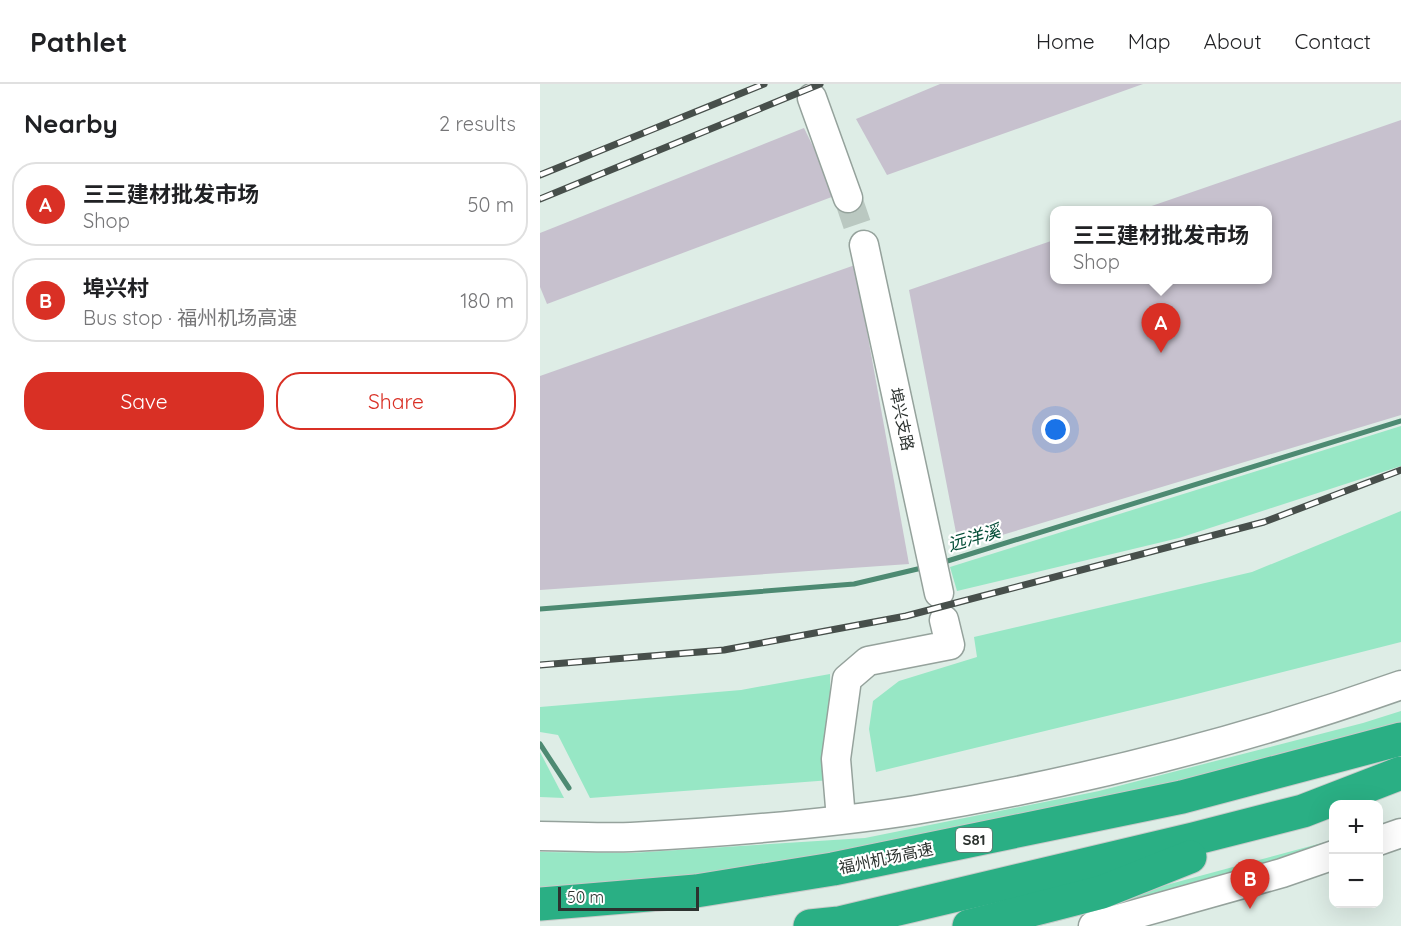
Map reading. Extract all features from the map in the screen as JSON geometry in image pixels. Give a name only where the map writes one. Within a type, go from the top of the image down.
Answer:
[{"type":"highway","name":"福州机场高速","points":[[540,904],[696,891],[833,869],[1182,797],[1401,739]]},
{"type":"highway","points":[[969,926],[1102,892],[1401,772]]},
{"type":"highway","points":[[810,926],[839,923],[1303,811]]},
{"type":"main road","points":[[812,98],[848,198]]},
{"type":"main road","name":"埠兴支路","points":[[841,819],[836,759],[847,679],[868,661],[944,619],[864,245]]},
{"type":"main road","points":[[540,836],[628,837],[734,830],[913,810],[1003,794],[1159,759],[1318,714],[1401,685]]},
{"type":"main road","points":[[1383,838],[1401,833]]},
{"type":"main road","points":[[1093,926],[1282,873],[1329,857]]},
{"type":"green space","points":[[1401,426],[1401,466],[1179,538],[957,591],[950,567]]},
{"type":"green space","points":[[1401,511],[1401,642],[876,772],[869,729],[873,701],[899,681],[977,657],[974,637],[1252,572]]},
{"type":"green space","points":[[830,674],[831,780],[590,798],[558,735],[540,732],[540,707],[741,690]]},
{"type":"green space","points":[[1401,711],[1401,726],[1311,754],[850,858],[540,895],[540,852],[631,853],[865,838],[1099,791],[1363,723]]},
{"type":"green space","points":[[540,752],[564,798],[540,797]]},
{"type":"green space","points":[[1329,841],[1329,846],[1268,866],[1039,926],[1014,926]]},
{"type":"building","points":[[940,84],[1143,84],[887,175],[856,119]]},
{"type":"building","points":[[1401,120],[1401,415],[959,548],[909,290],[1050,241],[1050,284],[1272,284],[1272,206],[1152,206]]},
{"type":"building","points":[[804,128],[837,195],[547,304],[540,287],[540,233]]},
{"type":"building","points":[[855,265],[909,564],[540,590],[540,376]]},
{"type":"waterway","name":"远洋溪","points":[[941,563],[1401,421]]},
{"type":"waterway","name":"远洋溪","points":[[540,609],[854,584],[926,567]]},
{"type":"waterway","points":[[540,744],[569,788]]},
{"type":"tunnel","points":[[848,198],[864,245]]},
{"type":"railway","points":[[540,175],[764,84]]},
{"type":"railway","points":[[540,199],[820,84]]},
{"type":"railway","points":[[540,665],[724,650],[906,616],[1264,522],[1401,470]]},
{"type":"place","name":"三三建材批发市场","points":[[1161,353]]},
{"type":"place","name":"埠兴村","points":[[1250,909]]}]
